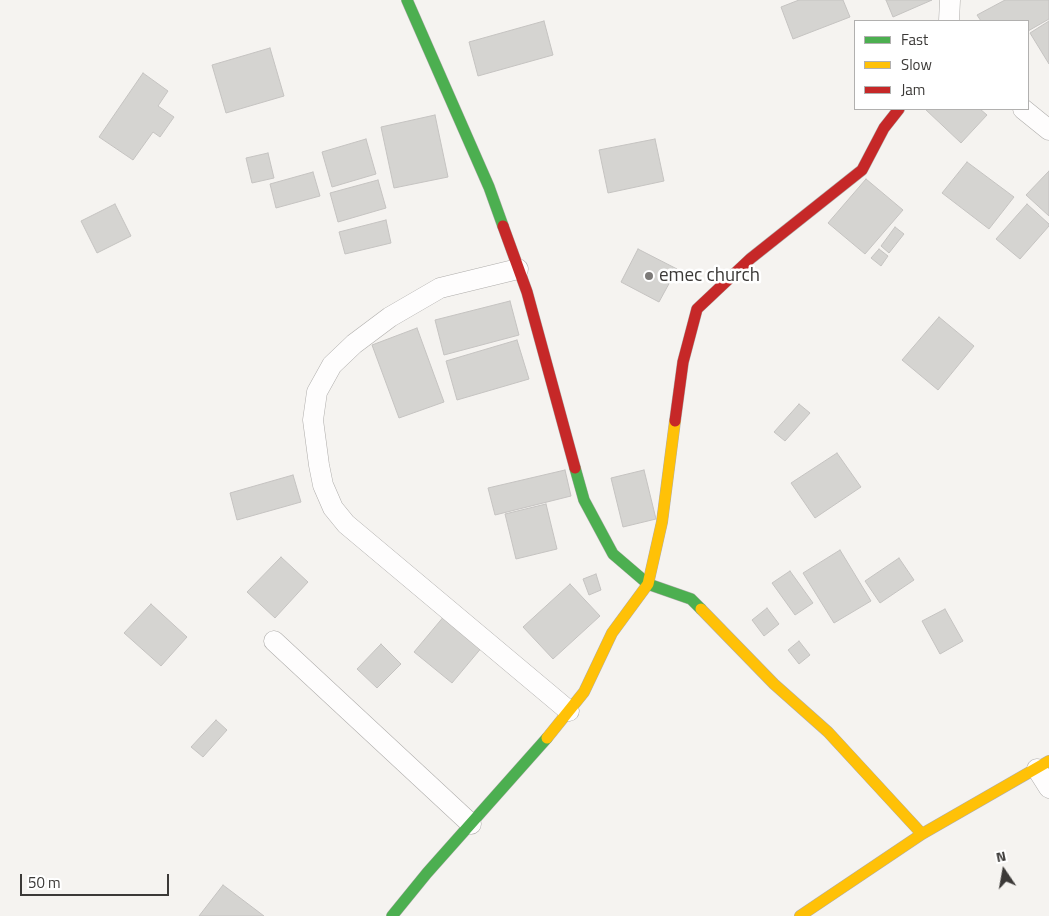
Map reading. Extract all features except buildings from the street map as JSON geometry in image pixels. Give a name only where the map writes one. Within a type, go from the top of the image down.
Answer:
[{"type":"street","points":[[407,0],[489,187],[527,292],[584,500],[613,554],[648,584],[691,599],[774,684],[828,732],[922,834]]},
{"type":"street","points":[[949,20],[950,0]]},
{"type":"street","points":[[392,916],[471,824],[536,754],[584,692],[612,633],[648,584],[662,522],[683,362],[697,309],[750,259],[862,170],[884,128],[898,110]]},
{"type":"street","points":[[1024,110],[1049,130]]},
{"type":"street","points":[[518,269],[440,288],[390,317],[354,344],[332,365],[318,392],[313,420],[314,429],[323,485],[333,508],[346,524],[569,711]]},
{"type":"street","points":[[274,641],[471,824]]},
{"type":"street","points":[[800,916],[922,834],[1043,765],[1049,788]]},
{"type":"traffic: fast","points":[[407,0],[489,187],[503,226]]},
{"type":"traffic: fast","points":[[575,468],[584,500],[613,554],[648,584],[691,599],[701,609]]},
{"type":"traffic: fast","points":[[392,916],[427,873],[547,738]]},
{"type":"traffic: slow","points":[[547,738],[584,692],[612,633],[648,584],[662,522],[675,421]]},
{"type":"traffic: slow","points":[[701,609],[774,684],[828,732],[922,834]]},
{"type":"traffic: slow","points":[[800,916],[922,834],[1049,761]]},
{"type":"traffic: jam","points":[[675,421],[683,362],[697,309],[750,259],[862,170],[884,128],[898,110]]},
{"type":"traffic: jam","points":[[503,226],[527,292],[575,468]]},
{"type":"place","name":"emec church","points":[[649,276]]}]
